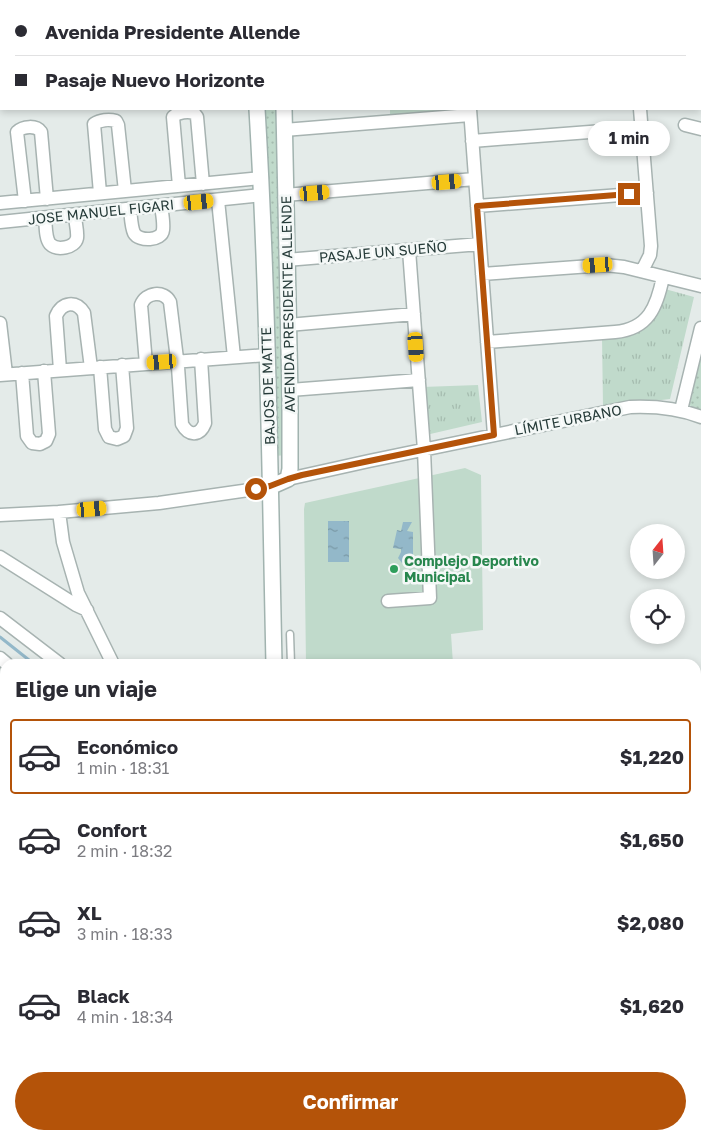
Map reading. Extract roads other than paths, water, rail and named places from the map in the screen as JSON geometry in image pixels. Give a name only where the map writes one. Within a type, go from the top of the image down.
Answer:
[{"type":"main road","name":"BAJOS DE MATTE","points":[[258,110],[262,178],[274,659]]},
{"type":"main road","name":"AVENIDA PRESIDENTE ALLENDE","points":[[284,110],[290,390],[290,463],[288,479]]},
{"type":"main road","points":[[270,486],[288,479]]},
{"type":"street","points":[[640,110],[651,246],[650,255],[642,271]]},
{"type":"street","points":[[179,186],[173,117],[178,113],[191,112],[197,118],[203,184]]},
{"type":"street","points":[[284,130],[470,112],[494,435]]},
{"type":"street","points":[[100,194],[94,124],[100,121],[112,120],[116,121],[118,125],[125,191]]},
{"type":"street","points":[[685,126],[701,129]]},
{"type":"street","points":[[24,201],[17,132],[22,128],[34,127],[38,128],[41,132],[47,199]]},
{"type":"street","points":[[472,141],[642,128]]},
{"type":"street","name":"JOSE MANUEL FIGARI","points":[[0,203],[262,178]]},
{"type":"street","points":[[285,195],[475,179]]},
{"type":"street","points":[[477,206],[647,193]]},
{"type":"street","name":"JOSE MANUEL FIGARI","points":[[0,222],[262,195]]},
{"type":"street","points":[[218,200],[234,357]]},
{"type":"street","points":[[130,209],[135,234],[140,238],[155,238],[163,230],[161,206]]},
{"type":"street","points":[[45,218],[48,241],[51,246],[59,248],[70,247],[76,241],[77,235],[74,215]]},
{"type":"street","name":"PASAJE UN SUEÑO","points":[[286,260],[480,244]]},
{"type":"street","points":[[388,601],[430,598],[424,450],[409,250]]},
{"type":"street","points":[[482,274],[605,265],[642,271],[701,286]]},
{"type":"street","points":[[487,342],[623,332],[645,320],[650,314],[658,300],[663,277]]},
{"type":"street","points":[[146,364],[141,305],[147,296],[165,295],[170,302],[182,424],[185,430],[194,433],[200,431],[205,423],[201,360]]},
{"type":"street","points":[[60,370],[56,316],[60,308],[72,304],[80,307],[84,313],[96,367],[105,429],[109,437],[117,439],[124,436],[127,428],[122,365]]},
{"type":"street","points":[[288,326],[414,314]]},
{"type":"street","points":[[0,323],[3,374],[267,354]]},
{"type":"street","points":[[681,410],[701,328]]},
{"type":"street","points":[[22,373],[27,436],[32,443],[40,444],[46,441],[49,434],[44,371]]},
{"type":"street","points":[[290,390],[419,380]]},
{"type":"street","name":"LÍMITE URBANO","points":[[288,479],[630,408],[657,407],[681,410],[701,417]]},
{"type":"street","points":[[0,515],[159,503],[270,486]]},
{"type":"street","points":[[58,512],[63,542],[78,593],[111,659]]},
{"type":"street","points":[[0,557],[76,606],[87,610]]},
{"type":"street","points":[[0,618],[53,659]]},
{"type":"lane","points":[[290,634],[291,659]]},
{"type":"water","points":[[328,521],[349,521],[349,562],[328,562]]},
{"type":"water","points":[[403,522],[412,522],[407,531],[413,532],[413,557],[402,563],[398,558],[401,549],[393,548],[397,530],[401,531]]},
{"type":"waterway","points":[[0,637],[28,659]]},
{"type":"place","name":"Complejo Deportivo Municipal","points":[[394,569]]}]
